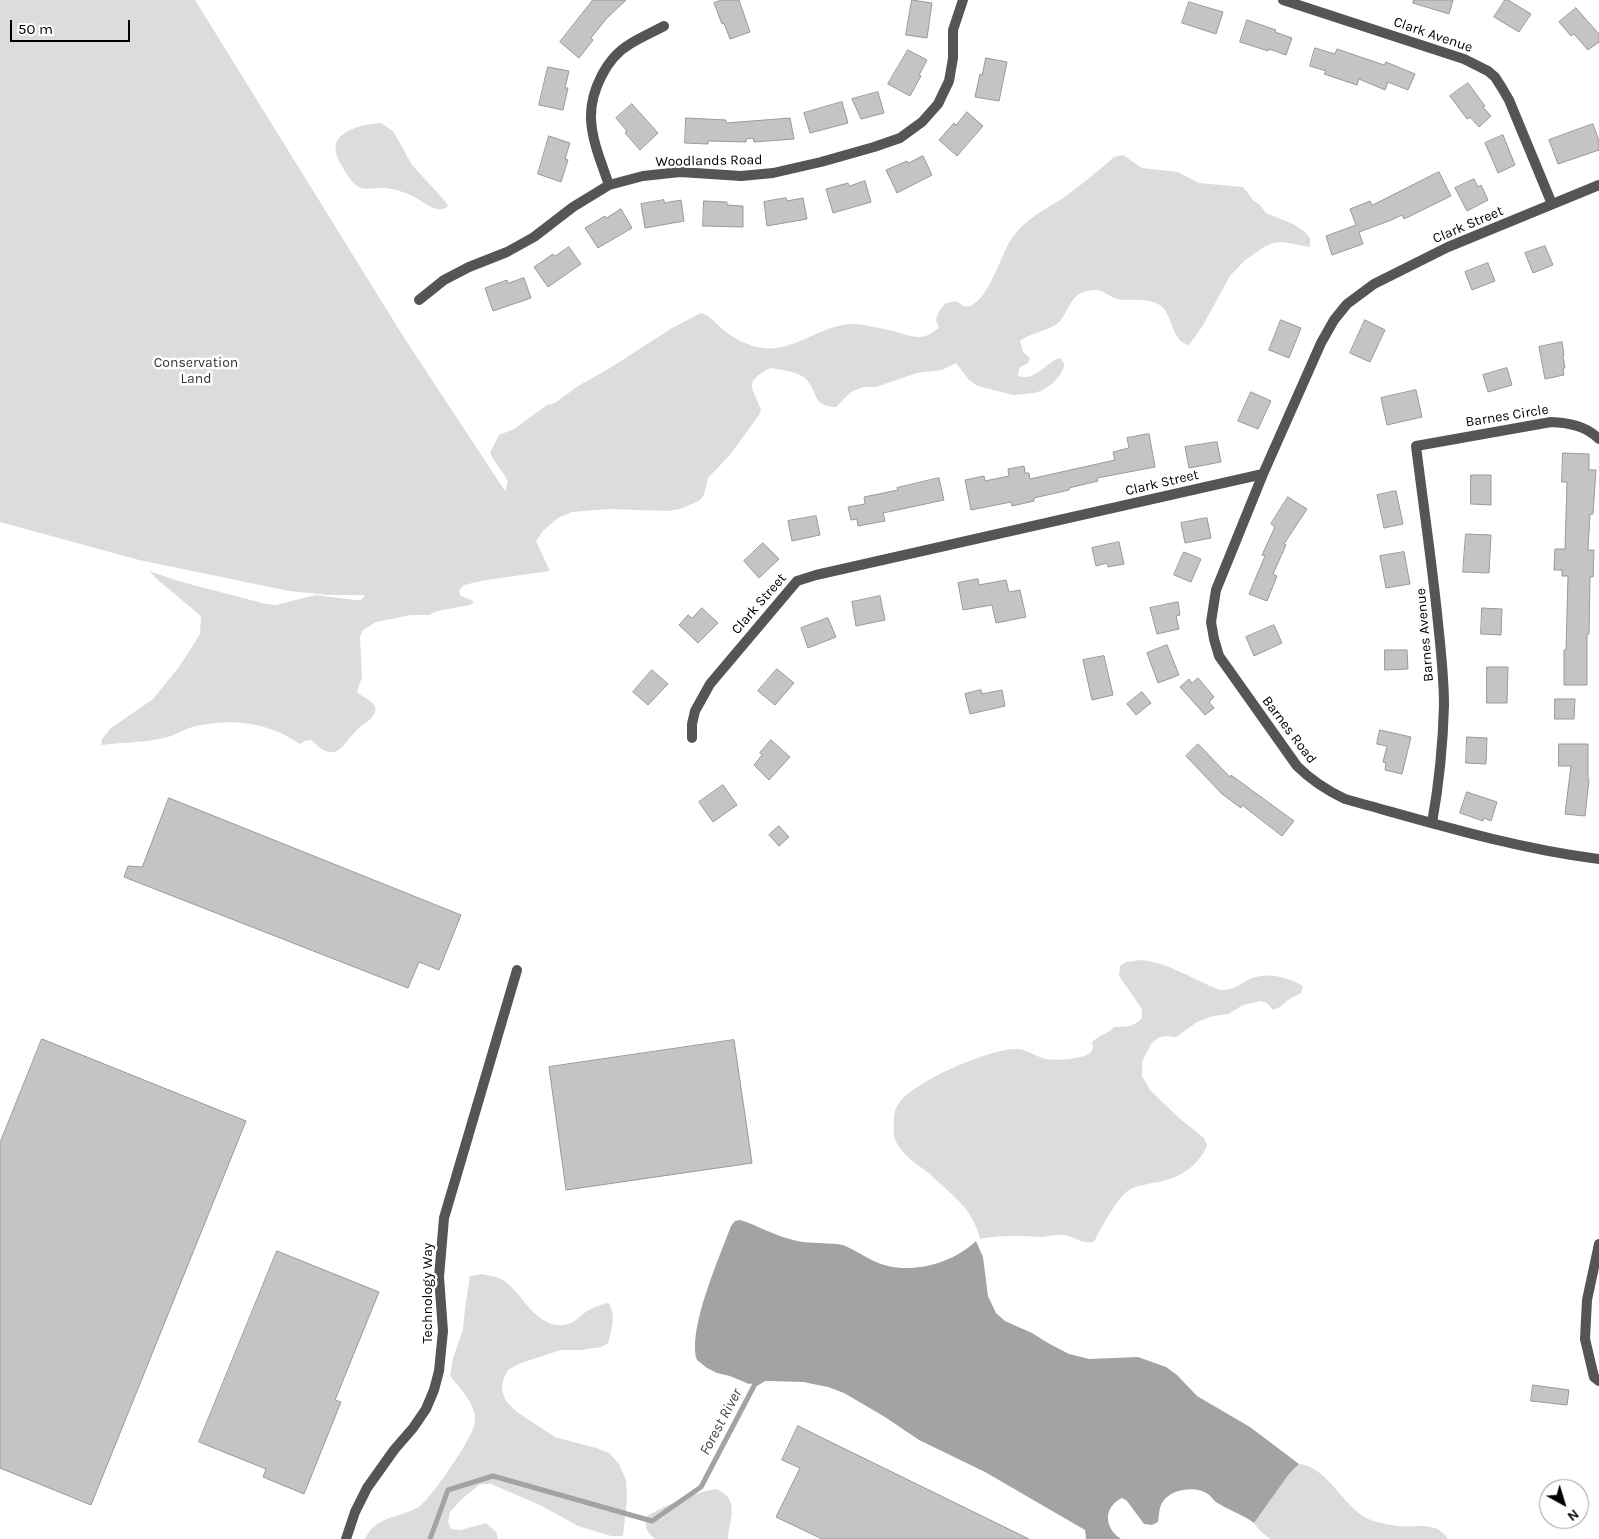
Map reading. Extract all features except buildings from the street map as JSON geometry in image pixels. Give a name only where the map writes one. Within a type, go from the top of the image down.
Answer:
[{"type":"street","name":"Woodlands Road","points":[[419,300],[444,280],[534,238],[573,207],[609,185],[643,176],[680,172],[741,176],[773,173],[821,162],[900,138],[922,122],[938,104],[949,81],[953,58],[953,30],[963,0]]},
{"type":"street","name":"Clark Avenue","points":[[1283,0],[1464,58],[1488,71],[1495,77],[1509,100],[1552,204]]},
{"type":"street","points":[[609,185],[596,146],[591,118],[596,87],[608,65],[628,44],[664,26]]},
{"type":"street","name":"Clark Street","points":[[692,738],[692,724],[696,711],[710,684],[782,596],[797,581],[1263,474],[1321,343],[1334,320],[1347,304],[1374,284],[1448,247],[1599,185]]},
{"type":"street","name":"Barnes Circle","points":[[1416,446],[1552,422],[1565,422],[1578,426],[1599,439]]},
{"type":"street","name":"Barnes Avenue","points":[[1416,446],[1430,546],[1440,641],[1444,703],[1438,786],[1432,822]]},
{"type":"street","name":"Barnes Road","points":[[1263,474],[1216,590],[1211,622],[1219,656],[1296,766],[1322,787],[1345,799],[1537,850],[1599,859]]},
{"type":"street","name":"Technology Way","points":[[346,1539],[355,1512],[367,1488],[380,1468],[426,1409],[434,1390],[439,1370],[444,1331],[439,1276],[444,1218],[517,970]]},
{"type":"street","points":[[1599,1244],[1587,1300],[1585,1339],[1594,1377],[1599,1381]]},
{"type":"green space","name":"Conservation Land","points":[[0,0],[195,0],[403,336],[505,491],[508,482],[490,453],[499,435],[514,429],[547,405],[555,403],[578,386],[672,328],[701,313],[734,337],[745,343],[763,348],[787,346],[843,325],[865,325],[916,337],[930,334],[939,328],[936,320],[939,311],[946,303],[956,301],[970,306],[983,294],[1012,238],[1023,225],[1035,215],[1063,198],[1114,157],[1123,155],[1142,168],[1178,172],[1199,183],[1243,187],[1266,213],[1293,224],[1305,232],[1310,238],[1310,247],[1283,242],[1273,243],[1244,261],[1230,276],[1202,327],[1189,345],[1180,340],[1164,309],[1154,302],[1117,299],[1099,290],[1081,293],[1074,299],[1058,323],[1020,341],[1023,352],[1030,358],[1028,363],[1019,368],[1018,376],[1024,377],[1035,374],[1060,358],[1064,363],[1060,375],[1053,383],[1035,393],[1013,395],[978,386],[969,380],[956,363],[942,370],[917,373],[876,387],[863,387],[851,392],[836,407],[823,405],[807,380],[803,377],[789,371],[770,368],[756,378],[752,386],[761,410],[759,415],[730,455],[708,478],[704,495],[699,501],[680,509],[668,511],[609,509],[572,512],[558,518],[543,531],[536,541],[550,571],[464,585],[459,590],[460,595],[474,602],[470,605],[437,611],[429,615],[411,615],[376,622],[363,630],[360,637],[362,677],[357,692],[372,702],[375,707],[375,713],[338,750],[333,752],[327,751],[311,740],[300,744],[275,731],[237,722],[196,726],[171,736],[154,740],[101,745],[102,739],[111,728],[153,699],[179,667],[200,634],[201,616],[149,571],[178,581],[266,604],[276,605],[315,595],[361,600],[365,595],[329,595],[289,591],[139,560],[0,522]]},
{"type":"green space","points":[[381,123],[393,131],[412,165],[448,206],[443,209],[433,208],[403,192],[386,188],[362,188],[351,180],[336,153],[336,145],[339,139],[344,134],[358,127]]},
{"type":"green space","points":[[1141,960],[1172,968],[1220,990],[1234,988],[1260,976],[1282,977],[1303,986],[1301,993],[1273,1010],[1267,1003],[1261,1001],[1243,1005],[1228,1014],[1213,1016],[1197,1022],[1176,1037],[1165,1036],[1158,1038],[1151,1044],[1142,1062],[1142,1076],[1150,1090],[1179,1118],[1204,1138],[1207,1146],[1200,1158],[1190,1168],[1170,1179],[1141,1185],[1129,1190],[1114,1206],[1094,1242],[1086,1242],[1066,1235],[1042,1237],[1003,1236],[980,1239],[972,1219],[961,1204],[899,1148],[894,1136],[895,1114],[898,1105],[907,1094],[936,1076],[954,1067],[990,1054],[1017,1049],[1042,1058],[1056,1060],[1075,1058],[1090,1053],[1093,1049],[1092,1042],[1114,1027],[1130,1026],[1142,1018],[1140,1006],[1119,976],[1120,966],[1126,962]]},
{"type":"green space","points":[[482,1274],[504,1281],[514,1289],[532,1311],[546,1322],[555,1325],[571,1323],[587,1311],[609,1303],[613,1318],[608,1343],[601,1347],[582,1350],[561,1350],[521,1363],[508,1370],[503,1380],[502,1391],[506,1401],[517,1412],[555,1437],[609,1453],[619,1464],[626,1480],[627,1498],[623,1536],[611,1536],[578,1526],[542,1506],[491,1484],[480,1484],[450,1512],[448,1522],[451,1529],[461,1530],[486,1523],[496,1532],[498,1539],[365,1539],[370,1531],[382,1521],[412,1510],[426,1501],[466,1444],[471,1433],[475,1422],[473,1409],[465,1394],[450,1376],[453,1358],[463,1330],[470,1276]]},
{"type":"green space","points":[[1299,1464],[1309,1466],[1327,1479],[1351,1506],[1368,1519],[1398,1526],[1432,1527],[1438,1529],[1448,1539],[1270,1539],[1254,1523],[1289,1474]]},
{"type":"green space","points":[[716,1489],[729,1498],[731,1504],[732,1510],[728,1539],[655,1539],[648,1532],[646,1517],[680,1500]]},
{"type":"shaded area","points":[[740,1220],[793,1240],[843,1245],[876,1262],[899,1268],[923,1267],[935,1264],[957,1255],[976,1241],[983,1257],[988,1296],[996,1313],[1005,1321],[1032,1333],[1069,1354],[1089,1359],[1138,1357],[1166,1367],[1177,1375],[1197,1396],[1250,1427],[1299,1464],[1289,1474],[1254,1523],[1216,1502],[1203,1491],[1190,1489],[1170,1494],[1165,1498],[1160,1507],[1158,1522],[1152,1525],[1144,1524],[1127,1501],[1122,1498],[1111,1507],[1108,1518],[1111,1529],[1121,1539],[1086,1539],[1085,1530],[985,1472],[919,1440],[844,1393],[828,1387],[803,1382],[767,1381],[749,1384],[717,1373],[697,1360],[695,1347],[700,1312],[731,1226],[735,1221]]},
{"type":"waterway","name":"Forest River","points":[[430,1539],[448,1490],[493,1476],[652,1521],[701,1487],[755,1384],[762,1380]]}]
